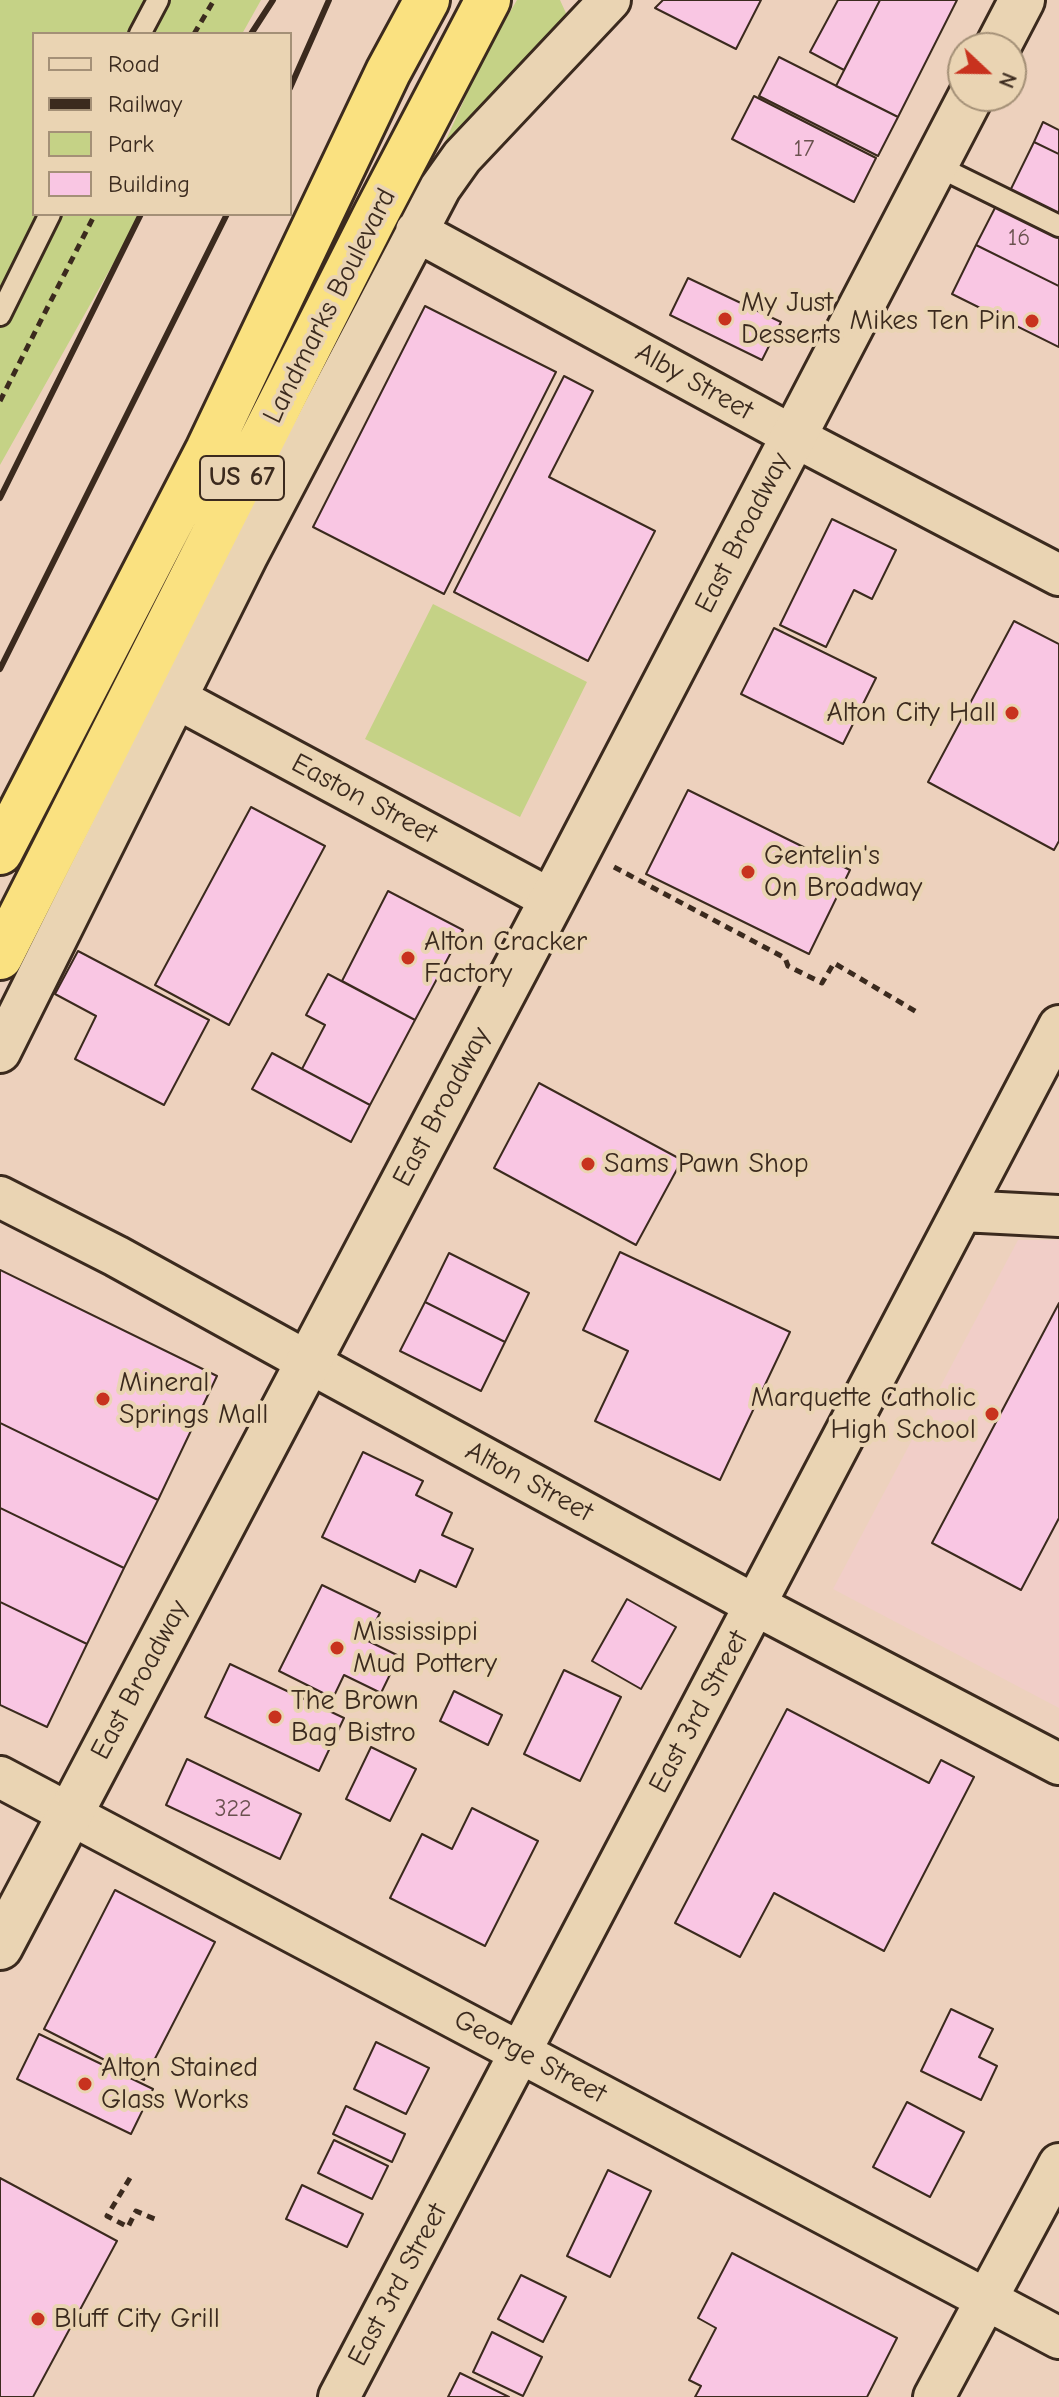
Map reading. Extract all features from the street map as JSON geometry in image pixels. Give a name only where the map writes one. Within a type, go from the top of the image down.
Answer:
[{"type":"highway","name":"Landmarks Boulevard","points":[[0,852],[208,450],[388,72],[427,0]]},
{"type":"highway","name":"Landmarks Boulevard","points":[[0,957],[369,228],[488,0]]},
{"type":"street","points":[[0,1052],[176,698],[440,188],[462,157],[610,0]]},
{"type":"street","points":[[1005,32],[1022,0]]},
{"type":"street","name":"East Broadway","points":[[0,1947],[552,900],[963,112]]},
{"type":"street","name":"Alby Street","points":[[416,231],[793,436],[1059,575]]},
{"type":"street","name":"Easton Street","points":[[176,698],[552,900]]},
{"type":"street","name":"East 3rd Street","points":[[339,2397],[1059,1028]]},
{"type":"street","name":"Alton Street","points":[[0,1197],[116,1256],[755,1605],[1059,1764]]},
{"type":"street","points":[[962,1211],[1059,1216]]},
{"type":"street","name":"George Street","points":[[0,1777],[1059,2338]]},
{"type":"street","points":[[934,2397],[1059,2164]]},
{"type":"lane","points":[[141,32],[158,0]]},
{"type":"lane","points":[[935,165],[1059,226]]},
{"type":"lane","points":[[0,315],[49,216]]},
{"type":"path","points":[[195,32],[214,0]]},
{"type":"path","points":[[0,401],[94,216]]},
{"type":"path","points":[[579,848],[785,958],[788,966],[822,983],[834,963],[920,1014]]},
{"type":"path","points":[[130,2178],[107,2216],[128,2227],[136,2211],[157,2220]]},
{"type":"shaded area","name":"Marquette Catholic High School","points":[[1018,1240],[1059,1240],[1059,1708],[833,1589]]},
{"type":"green space","points":[[0,0],[261,0],[243,32],[32,32],[32,216],[140,216],[0,465]]},
{"type":"green space","points":[[517,0],[560,0],[570,22],[436,162],[484,56]]},
{"type":"green space","points":[[433,604],[587,682],[520,817],[365,739]]},
{"type":"building","points":[[663,0],[761,0],[736,49],[655,8]]},
{"type":"building","points":[[838,0],[880,0],[844,70],[810,52]]},
{"type":"building","points":[[880,0],[957,0],[898,117],[836,86]]},
{"type":"building","points":[[779,57],[898,117],[878,156],[759,96]]},
{"type":"building","points":[[754,96],[876,158],[854,202],[732,139]]},
{"type":"building","points":[[1043,122],[1059,130],[1059,154],[1034,142]]},
{"type":"building","points":[[1034,142],[1059,154],[1059,220],[1008,195]]},
{"type":"building","points":[[998,202],[1059,232],[1059,286],[976,245]]},
{"type":"building","name":"Mikes Ten Pin","points":[[976,245],[1059,286],[1059,347],[952,294]]},
{"type":"building","name":"My Just Desserts","points":[[688,278],[781,322],[762,360],[670,315]]},
{"type":"building","points":[[425,306],[556,372],[444,594],[313,527]]},
{"type":"building","points":[[564,376],[593,391],[549,477],[655,531],[588,661],[454,592]]},
{"type":"building","points":[[832,519],[896,550],[872,599],[854,590],[826,647],[780,625]]},
{"type":"building","name":"Alton City Hall","points":[[1014,621],[1059,644],[1059,841],[1054,850],[928,782]]},
{"type":"building","points":[[774,628],[876,678],[843,744],[741,694]]},
{"type":"building","name":"Gentelin's On Broadway","points":[[688,790],[850,870],[809,954],[646,874]]},
{"type":"building","points":[[251,807],[325,846],[229,1025],[155,985]]},
{"type":"building","points":[[388,891],[463,930],[415,1020],[342,981]]},
{"type":"building","points":[[78,951],[209,1020],[164,1105],[75,1059],[96,1016],[55,994]]},
{"type":"building","points":[[328,974],[415,1020],[370,1105],[302,1069],[325,1025],[306,1015]]},
{"type":"building","points":[[272,1053],[370,1105],[351,1142],[252,1089]]},
{"type":"building","name":"Sams Pawn Shop","points":[[539,1083],[682,1160],[636,1245],[494,1168]]},
{"type":"building","points":[[620,1252],[790,1332],[720,1480],[595,1421],[628,1351],[583,1330]]},
{"type":"building","points":[[449,1253],[529,1293],[505,1342],[425,1302]]},
{"type":"building","name":"Mineral Springs Mall","points":[[0,1270],[217,1376],[158,1500],[0,1423]]},
{"type":"building","points":[[425,1302],[505,1342],[481,1391],[400,1351]]},
{"type":"building","points":[[1059,1303],[1059,1518],[1021,1590],[932,1543]]},
{"type":"building","points":[[0,1423],[158,1500],[124,1568],[0,1508]]},
{"type":"building","points":[[363,1452],[423,1481],[416,1495],[452,1513],[442,1535],[473,1549],[456,1587],[420,1570],[415,1582],[322,1537]]},
{"type":"building","points":[[0,1508],[124,1568],[87,1644],[0,1602]]},
{"type":"building","name":"Mississippi Mud Pottery","points":[[322,1585],[380,1613],[366,1640],[399,1656],[381,1693],[344,1675],[333,1698],[279,1671]]},
{"type":"building","points":[[627,1599],[676,1627],[641,1689],[592,1661]]},
{"type":"building","points":[[0,1602],[87,1644],[47,1727],[0,1705]]},
{"type":"building","name":"The Brown Bag Bistro","points":[[230,1664],[344,1718],[319,1771],[205,1717]]},
{"type":"building","points":[[564,1670],[621,1697],[580,1781],[524,1754]]},
{"type":"building","points":[[454,1691],[502,1715],[488,1745],[440,1721]]},
{"type":"building","points":[[787,1709],[929,1783],[941,1760],[974,1777],[884,1951],[774,1893],[740,1957],[675,1923]]},
{"type":"building","points":[[371,1747],[416,1769],[390,1821],[346,1799]]},
{"type":"building","points":[[187,1759],[301,1814],[280,1859],[166,1805]]},
{"type":"building","points":[[472,1808],[538,1841],[485,1946],[390,1898],[422,1834],[452,1849]]},
{"type":"building","points":[[115,1890],[215,1942],[144,2080],[44,2029]]},
{"type":"building","points":[[951,2009],[993,2029],[979,2057],[997,2066],[981,2100],[921,2071]]},
{"type":"building","name":"Alton Stained Glass Works","points":[[39,2034],[153,2089],[131,2134],[17,2079]]},
{"type":"building","points":[[376,2042],[429,2068],[406,2114],[354,2089]]},
{"type":"building","points":[[907,2102],[964,2132],[930,2197],[873,2167]]},
{"type":"building","points":[[346,2106],[405,2134],[392,2162],[333,2134]]},
{"type":"building","points":[[334,2140],[388,2166],[372,2199],[318,2173]]},
{"type":"building","points":[[608,2170],[651,2191],[610,2277],[567,2256]]},
{"type":"building","name":"Bluff City Grill","points":[[0,2178],[117,2241],[33,2397],[0,2397]]},
{"type":"building","points":[[302,2185],[363,2214],[347,2247],[286,2219]]},
{"type":"building","points":[[732,2253],[897,2338],[867,2397],[695,2397],[701,2386],[689,2380],[716,2328],[698,2318]]},
{"type":"building","points":[[521,2275],[566,2297],[543,2342],[498,2319]]},
{"type":"building","points":[[492,2332],[542,2357],[523,2396],[473,2372]]},
{"type":"building","points":[[460,2373],[509,2397],[448,2397]]},
{"type":"railway","points":[[252,32],[273,0]]},
{"type":"railway","points":[[292,83],[329,0]]},
{"type":"railway","points":[[0,498],[140,216]]},
{"type":"railway","points":[[0,669],[226,216]]},
{"type":"place","name":"My Just Desserts","points":[[725,319]]},
{"type":"place","name":"Mikes Ten Pin","points":[[1032,321]]},
{"type":"place","name":"Alton City Hall","points":[[1012,713]]},
{"type":"place","name":"Gentelin's On Broadway","points":[[748,872]]},
{"type":"place","name":"Alton Cracker Factory","points":[[408,958]]},
{"type":"place","name":"Sams Pawn Shop","points":[[588,1164]]},
{"type":"place","name":"Mineral Springs Mall","points":[[103,1399]]},
{"type":"place","name":"Marquette Catholic High School","points":[[992,1414]]},
{"type":"place","name":"Mississippi Mud Pottery","points":[[337,1648]]},
{"type":"place","name":"The Brown Bag Bistro","points":[[275,1717]]},
{"type":"place","name":"Alton Stained Glass Works","points":[[85,2084]]},
{"type":"place","name":"Bluff City Grill","points":[[38,2319]]}]
